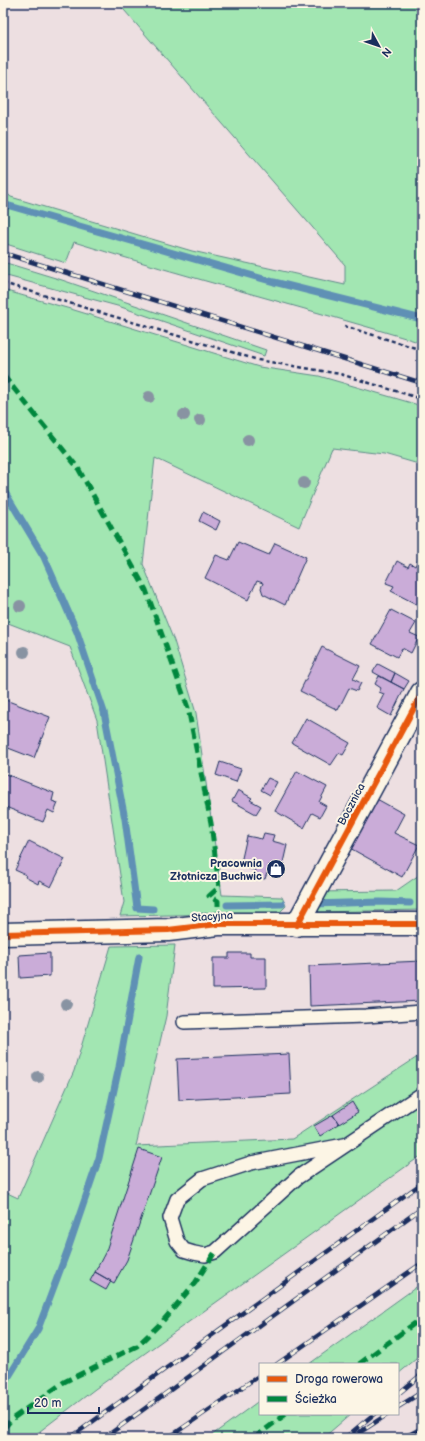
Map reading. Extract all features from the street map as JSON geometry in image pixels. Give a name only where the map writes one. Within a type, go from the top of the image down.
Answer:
[{"type":"street","name":"Bocznica","points":[[297,925],[422,693]]},
{"type":"street","name":"Stacyjna","points":[[3,934],[168,930],[218,924],[422,924]]},
{"type":"lane","points":[[184,1022],[366,1016],[422,1012]]},
{"type":"lane","points":[[344,1145],[251,1163],[202,1179],[177,1199],[170,1218],[177,1241],[184,1250],[194,1253],[205,1255],[215,1252],[298,1177],[422,1094]]},
{"type":"path","points":[[3,283],[258,360],[340,374],[422,399]]},
{"type":"path","points":[[344,326],[422,350]]},
{"type":"green space","points":[[118,3],[422,3],[422,343],[74,242],[66,263],[3,243],[3,190],[11,197],[192,251],[345,285],[345,265]]},
{"type":"green space","points":[[3,262],[62,280],[266,350],[264,356],[121,307],[3,275]]},
{"type":"green space","points":[[3,290],[74,310],[259,367],[319,376],[422,406],[422,465],[384,454],[332,448],[299,527],[155,458],[143,564],[174,641],[196,713],[222,895],[282,897],[286,906],[279,913],[120,916],[124,902],[97,720],[70,647],[3,621]]},
{"type":"green space","points":[[422,873],[422,910],[312,912],[312,892],[396,891]]},
{"type":"green space","points":[[175,945],[166,1016],[136,1146],[292,1139],[422,1054],[422,1155],[95,1389],[31,1438],[3,1438],[3,1191],[18,1198],[74,1071],[111,946]]},
{"type":"green space","points":[[422,1283],[422,1354],[399,1373],[399,1363],[310,1363]]},
{"type":"green space","points":[[259,1401],[259,1415],[350,1415],[323,1438],[208,1438]]},
{"type":"building","points":[[203,512],[220,521],[216,530],[199,521]]},
{"type":"building","points":[[238,542],[269,555],[275,543],[306,557],[285,605],[263,594],[261,588],[263,583],[257,581],[248,600],[205,578],[216,555],[229,560]]},
{"type":"building","points":[[422,552],[422,607],[391,591],[394,586],[386,583],[397,561],[408,567],[410,563],[415,566]]},
{"type":"building","points":[[391,610],[416,623],[410,633],[419,637],[411,653],[402,648],[397,657],[372,644]]},
{"type":"building","points":[[322,647],[360,666],[353,679],[361,683],[357,691],[349,688],[338,710],[300,691]]},
{"type":"building","points":[[378,664],[395,673],[391,682],[373,672]]},
{"type":"building","points":[[395,673],[409,681],[404,689],[391,682]]},
{"type":"building","points":[[379,676],[404,689],[391,716],[377,708],[384,694],[379,692],[381,688],[375,684]]},
{"type":"building","points":[[3,699],[50,717],[34,758],[3,746]]},
{"type":"building","points":[[306,718],[350,743],[343,755],[339,753],[331,765],[292,743]]},
{"type":"building","points":[[220,762],[241,769],[236,782],[216,775]]},
{"type":"building","points":[[297,771],[327,787],[319,802],[326,806],[320,817],[312,813],[304,828],[275,811]]},
{"type":"building","points":[[3,773],[54,793],[52,801],[58,803],[54,813],[48,810],[43,822],[3,806]]},
{"type":"building","points":[[268,778],[277,782],[270,795],[261,790]]},
{"type":"building","points":[[238,790],[252,798],[250,800],[261,806],[256,814],[232,801]]},
{"type":"building","points":[[375,798],[404,814],[394,833],[419,845],[402,877],[348,847]]},
{"type":"building","points":[[264,833],[274,835],[272,841],[287,845],[280,876],[267,873],[265,879],[254,877],[255,870],[240,867],[247,836],[262,839]]},
{"type":"building","points":[[29,841],[65,859],[51,887],[39,881],[38,884],[25,877],[26,875],[15,870]]},
{"type":"building","points":[[50,953],[50,976],[20,978],[19,955]]},
{"type":"building","points":[[229,953],[250,953],[250,957],[266,957],[266,988],[213,989],[213,958],[229,958]]},
{"type":"building","points":[[422,961],[422,1001],[310,1006],[309,966]]},
{"type":"building","points":[[289,1054],[291,1094],[179,1100],[177,1059]]},
{"type":"building","points":[[352,1102],[358,1112],[339,1124],[333,1115]]},
{"type":"building","points":[[333,1115],[339,1124],[320,1136],[314,1126]]},
{"type":"building","points":[[139,1149],[162,1157],[127,1260],[114,1283],[95,1272],[106,1251]]},
{"type":"building","points":[[95,1272],[111,1281],[106,1290],[90,1281]]},
{"type":"waterway","points":[[3,204],[274,282],[422,319]]},
{"type":"waterway","points":[[3,489],[44,557],[77,632],[104,712],[125,819],[137,908],[153,909]]},
{"type":"waterway","points":[[312,904],[380,902],[410,903]]},
{"type":"waterway","points":[[227,905],[282,904]]},
{"type":"waterway","points":[[3,1386],[38,1329],[68,1249],[99,1158],[119,1067],[139,957]]},
{"type":"railway","points":[[3,253],[422,383]]},
{"type":"railway","points":[[70,1438],[422,1183]]},
{"type":"railway","points":[[104,1438],[422,1208]]},
{"type":"railway","points":[[278,1363],[422,1263]]},
{"type":"railway","points":[[399,1393],[422,1374]]},
{"type":"railway","points":[[168,1438],[259,1376]]},
{"type":"railway","points":[[399,1406],[422,1392]]},
{"type":"railway","points":[[345,1438],[373,1415]]},
{"type":"railway","points":[[351,1438],[386,1415]]},
{"type":"railway","points":[[403,1438],[422,1428]]},
{"type":"marked path","points":[[3,375],[78,468],[146,590],[188,708],[211,823],[219,887],[209,896],[218,901],[218,924]]},
{"type":"marked path","points":[[3,1429],[12,1419],[64,1382],[137,1346],[162,1322],[195,1283],[215,1252]]},
{"type":"marked path","points":[[360,1363],[422,1318]]},
{"type":"marked path","points":[[254,1438],[285,1415]]},
{"type":"cycle path","points":[[297,925],[422,693]]},
{"type":"cycle path","points":[[3,934],[168,930],[218,924],[422,924]]},
{"type":"place","name":"Pracownia Złotnicza Buchwic","points":[[276,869]]}]
